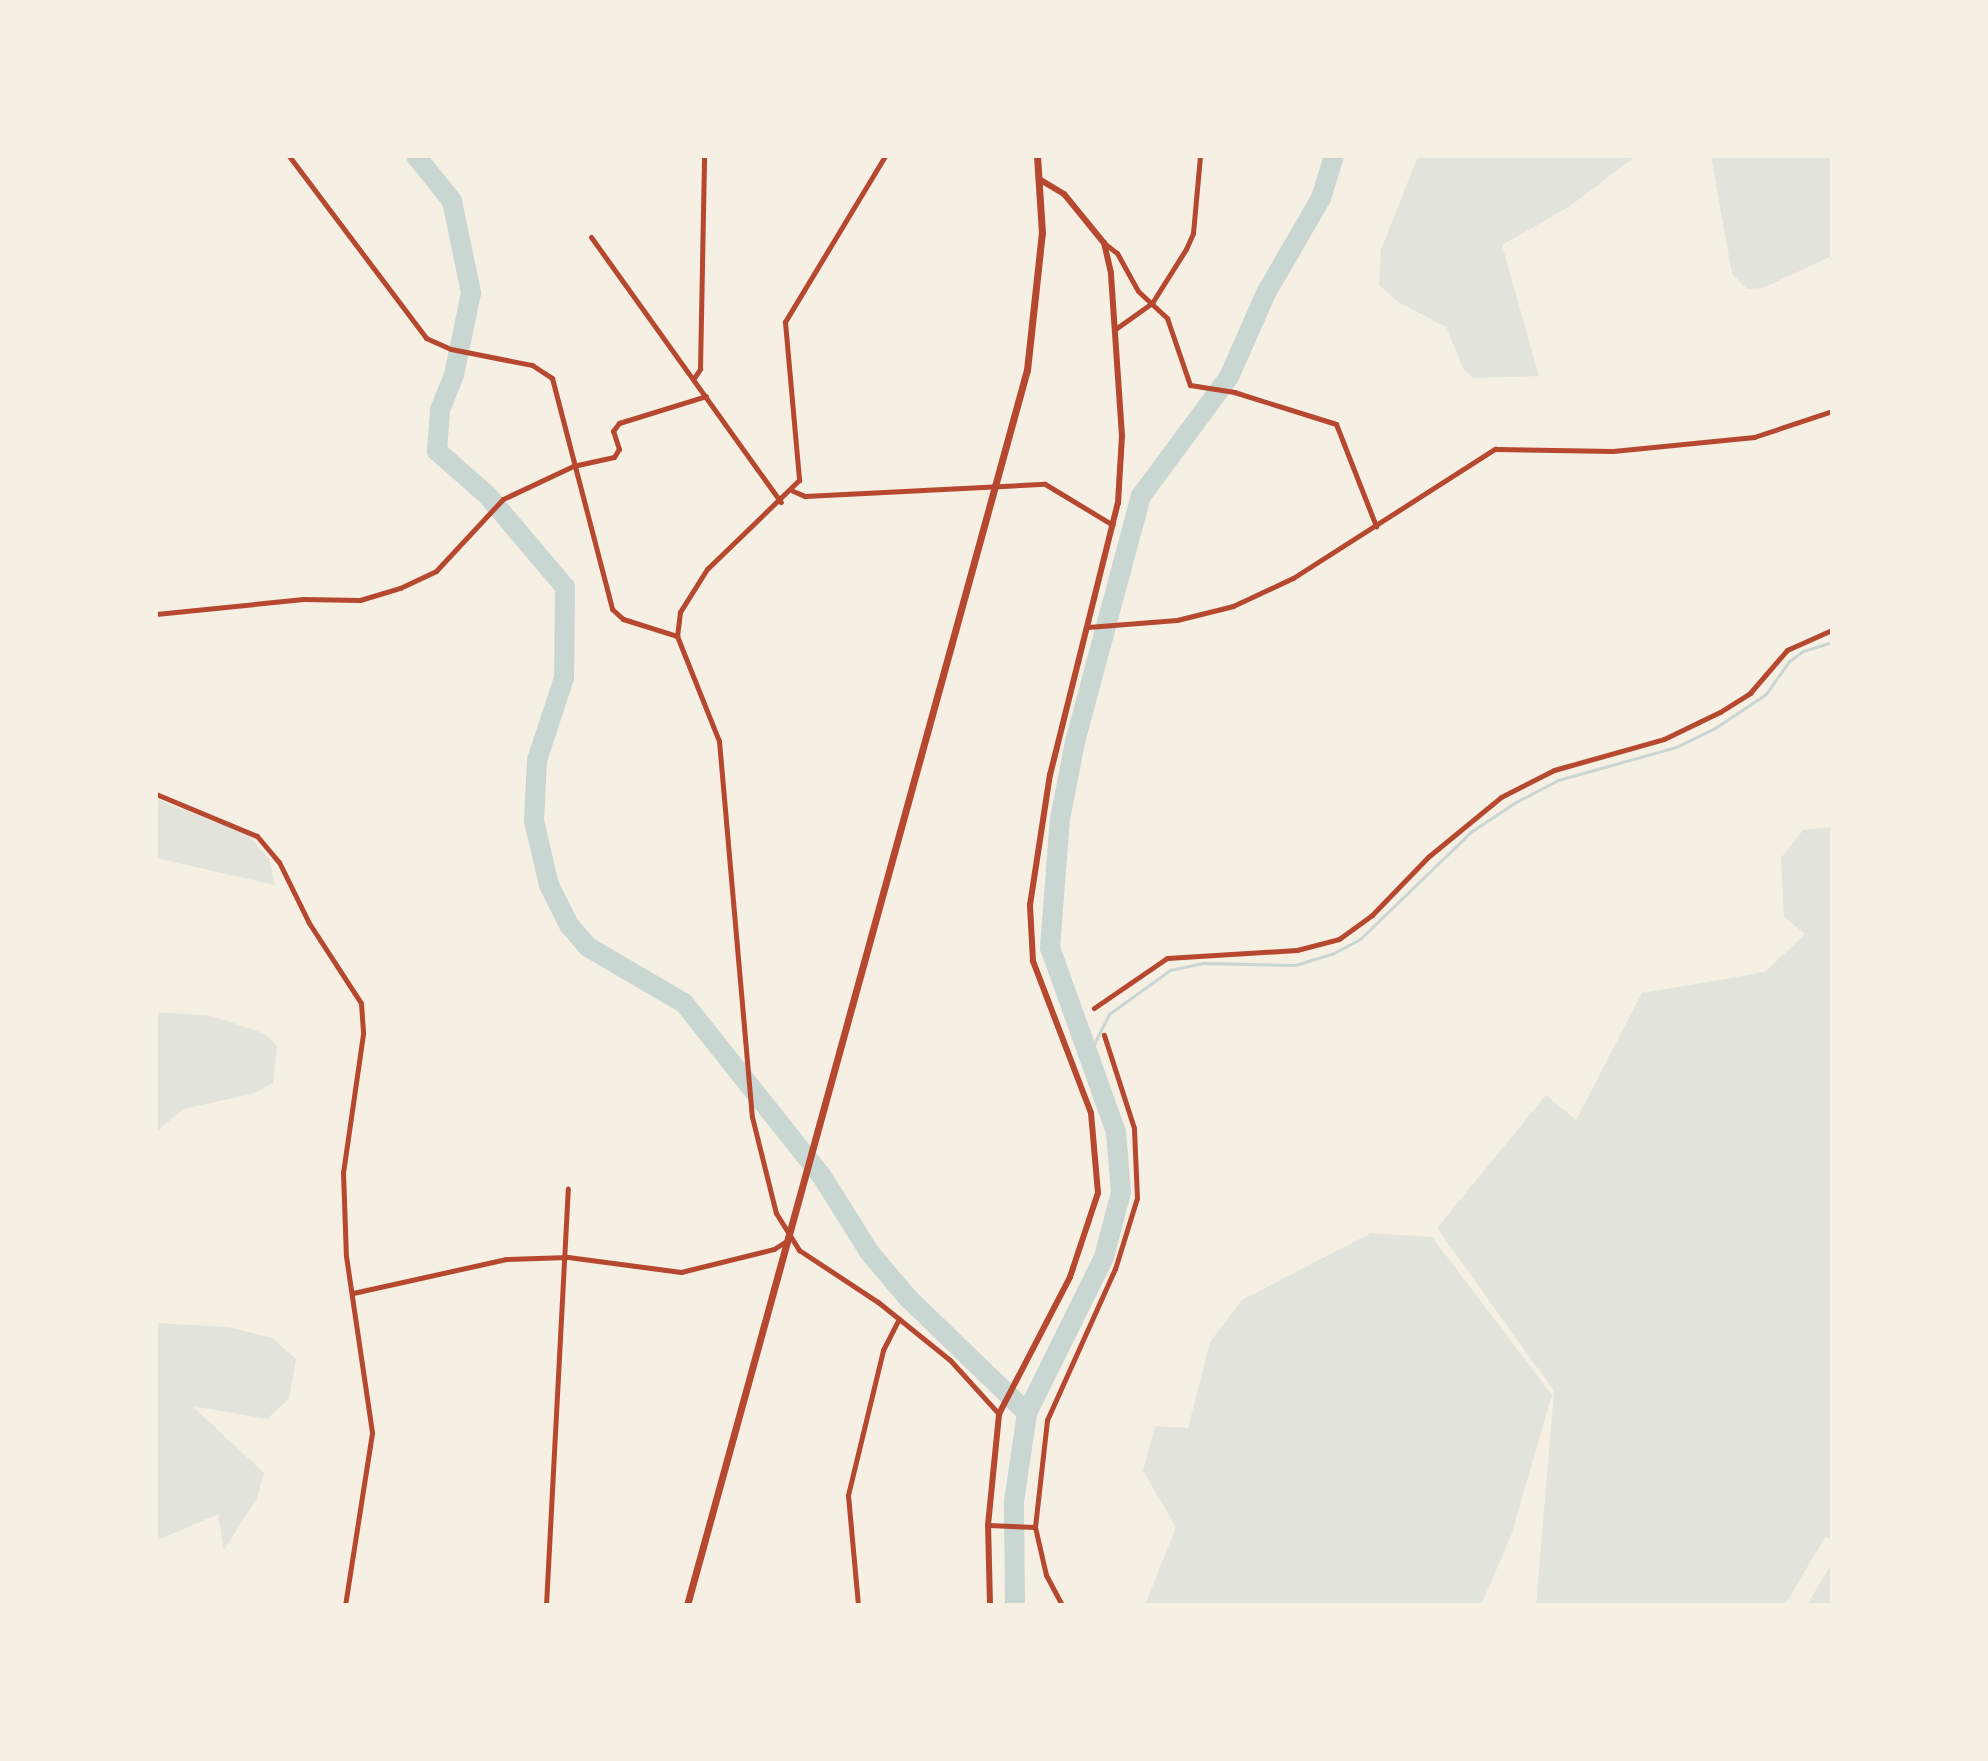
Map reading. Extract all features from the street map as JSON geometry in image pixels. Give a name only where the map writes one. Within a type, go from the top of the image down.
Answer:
[{"type":"main road","points":[[687,1605],[996,486],[1034,331],[1042,233],[1037,156]]},
{"type":"street","points":[[289,156],[426,338],[451,349],[532,365],[552,378],[612,609],[623,619],[677,636]]},
{"type":"street","points":[[694,378],[700,369],[704,156]]},
{"type":"street","points":[[885,156],[792,303],[785,322],[801,459],[793,491],[707,569],[680,612],[677,636],[719,741],[750,1102],[761,1169],[788,1240],[819,1267],[899,1319],[950,1360],[1000,1411]]},
{"type":"street","points":[[1114,330],[1152,303],[1193,233],[1200,156]]},
{"type":"street","points":[[1039,179],[1064,194],[1104,243],[1117,253],[1133,285],[1171,325],[1190,385],[1234,392],[1336,424],[1348,444],[1376,526]]},
{"type":"street","points":[[591,237],[781,502]]},
{"type":"street","points":[[990,1605],[1000,1411],[1070,1277],[1098,1193],[1091,1113],[1041,987],[1030,925],[1040,828],[1113,525],[1122,436],[1111,273],[1104,243]]},
{"type":"street","points":[[156,614],[303,599],[360,600],[400,588],[436,571],[503,499],[573,466],[618,454],[613,431],[619,423],[706,396]]},
{"type":"street","points":[[1088,627],[1165,622],[1233,606],[1293,578],[1495,449],[1613,451],[1754,437],[1832,411]]},
{"type":"street","points":[[793,491],[805,496],[1045,484],[1113,525]]},
{"type":"street","points":[[1094,1008],[1167,958],[1297,950],[1339,939],[1372,915],[1428,857],[1501,797],[1554,770],[1664,739],[1720,712],[1750,693],[1787,650],[1832,630]]},
{"type":"street","points":[[156,794],[257,836],[279,862],[309,923],[361,1003],[363,1034],[343,1172],[346,1256],[372,1433],[345,1605]]},
{"type":"street","points":[[1062,1605],[1043,1566],[1031,1527],[1050,1410],[1115,1269],[1137,1198],[1134,1128],[1104,1035]]},
{"type":"street","points":[[546,1605],[568,1257],[568,1189]]},
{"type":"street","points":[[353,1293],[506,1259],[568,1257],[681,1272],[774,1249],[788,1240]]},
{"type":"street","points":[[858,1605],[848,1495],[883,1350],[899,1319]]},
{"type":"street","points":[[992,1525],[1031,1527]]},
{"type":"shaded area","points":[[1418,156],[1636,156],[1570,206],[1502,245],[1539,376],[1473,378],[1464,370],[1446,327],[1398,302],[1379,285],[1381,250]]},
{"type":"shaded area","points":[[1711,156],[1832,156],[1832,256],[1763,288],[1747,289],[1732,274]]},
{"type":"shaded area","points":[[156,799],[248,835],[269,859],[275,885],[156,858]]},
{"type":"shaded area","points":[[1832,827],[1832,1539],[1825,1537],[1785,1605],[1536,1605],[1554,1391],[1437,1228],[1546,1095],[1576,1120],[1642,993],[1765,972],[1805,934],[1784,917],[1781,858],[1803,830]]},
{"type":"shaded area","points":[[156,1012],[212,1016],[263,1033],[277,1046],[273,1083],[252,1094],[183,1109],[156,1132]]},
{"type":"shaded area","points":[[1371,1233],[1432,1237],[1552,1395],[1511,1536],[1481,1605],[1145,1605],[1176,1527],[1143,1471],[1155,1426],[1188,1428],[1210,1342],[1242,1300]]},
{"type":"shaded area","points":[[156,1323],[229,1327],[272,1338],[296,1359],[289,1399],[267,1419],[192,1406],[264,1473],[257,1498],[224,1550],[218,1514],[156,1541]]},
{"type":"shaded area","points":[[1832,1563],[1832,1605],[1807,1605]]},
{"type":"waterway","points":[[416,156],[452,201],[471,293],[454,375],[440,410],[437,451],[488,496],[565,587],[564,678],[537,760],[534,821],[549,885],[569,925],[588,947],[684,1003],[821,1175],[870,1253],[907,1297],[1027,1413]]},
{"type":"waterway","points":[[1015,1605],[1014,1502],[1027,1413],[1104,1257],[1121,1192],[1116,1132],[1050,948],[1060,819],[1075,742],[1141,496],[1229,377],[1266,293],[1321,198],[1334,156]]},
{"type":"waterway","points":[[1089,1054],[1109,1014],[1170,970],[1202,963],[1295,965],[1332,954],[1360,939],[1472,831],[1516,802],[1558,780],[1676,747],[1715,728],[1766,694],[1788,662],[1803,651],[1832,642]]}]
